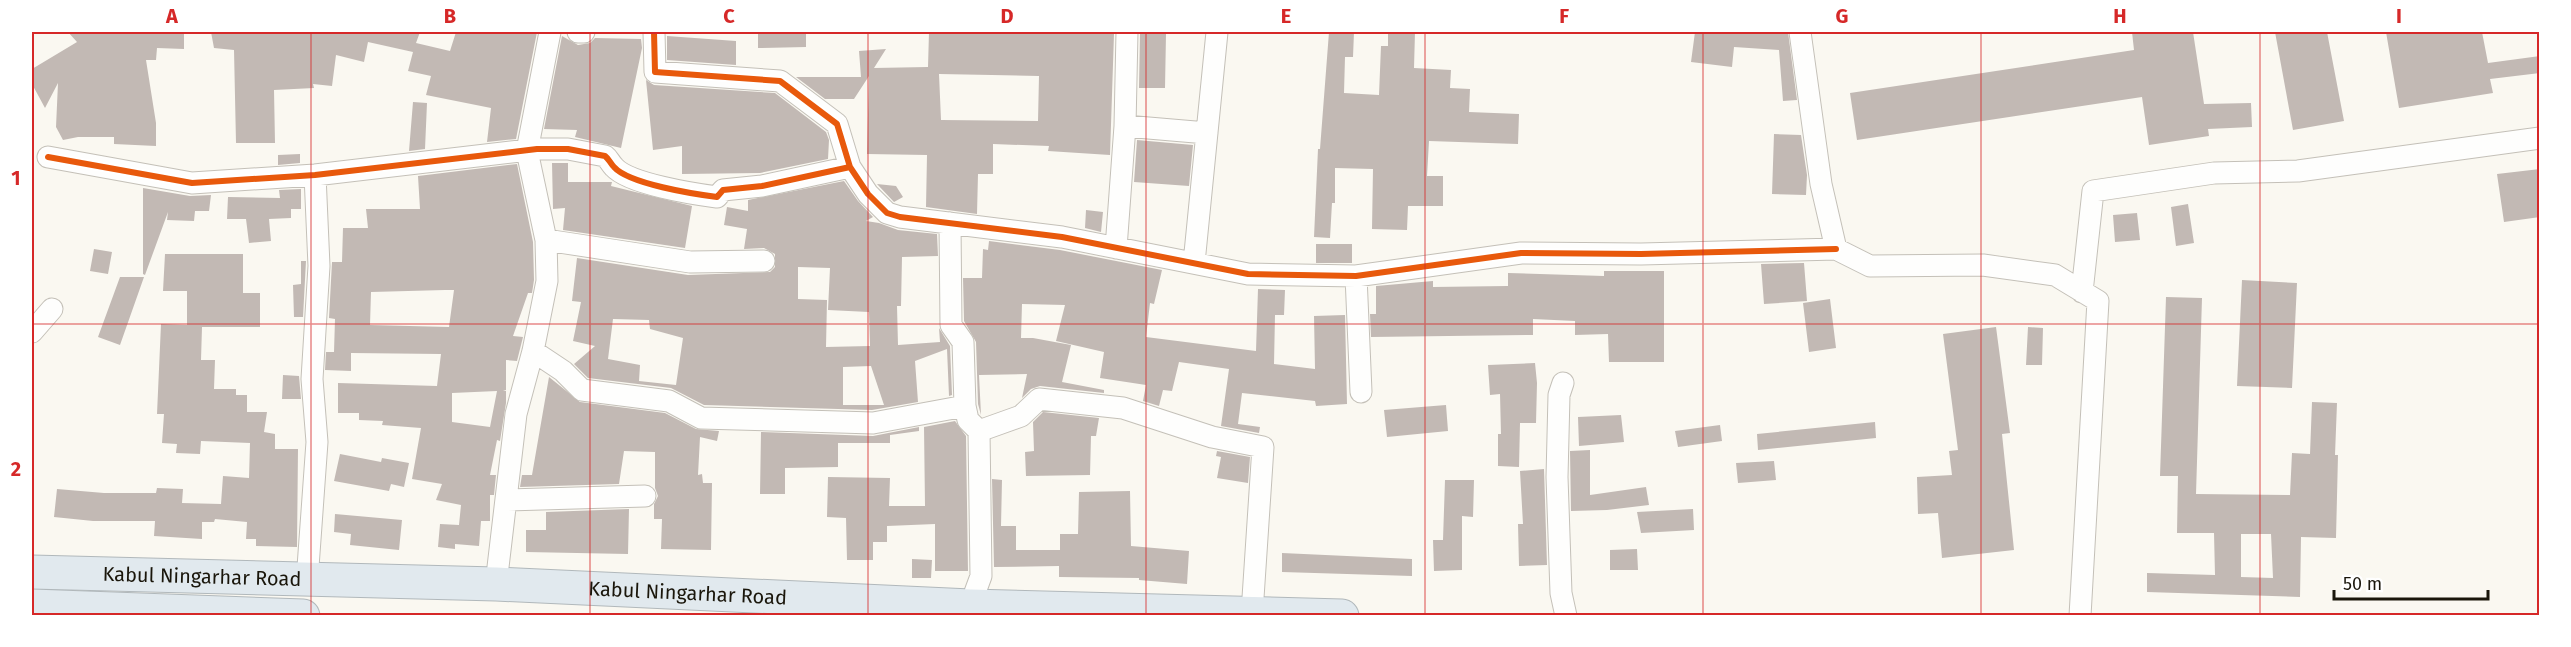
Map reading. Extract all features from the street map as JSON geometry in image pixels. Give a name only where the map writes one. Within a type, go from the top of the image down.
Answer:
[{"type":"highway","name":"Kabul Ningarhar Road","points":[[32,572],[307,581],[496,584],[970,606],[1342,615]]},
{"type":"highway","name":"Kabul Ningarhar Road","points":[[32,606],[97,612],[303,615]]},
{"type":"street","points":[[496,584],[516,414],[534,351],[547,281],[546,240],[527,151],[550,32]]},
{"type":"street","points":[[578,32],[584,32]]},
{"type":"street","points":[[654,32],[655,72],[780,81],[837,123],[850,167],[868,194],[887,213],[900,217],[1062,237],[1248,274],[1356,276],[1521,253],[1641,254],[1836,249],[1870,266],[1983,266],[2055,275],[2098,301],[2080,615]]},
{"type":"street","points":[[1116,248],[1125,126],[1127,32]]},
{"type":"street","points":[[1194,263],[1217,32]]},
{"type":"street","points":[[1800,32],[1821,184],[1836,249]]},
{"type":"street","points":[[1125,126],[1207,134]]},
{"type":"street","points":[[2082,292],[2093,191],[2214,173],[2298,171],[2540,138]]},
{"type":"street","points":[[48,157],[192,183],[315,175],[537,149],[568,149],[605,156],[613,167],[623,173],[670,190],[717,197],[723,189],[762,186],[850,167]]},
{"type":"street","points":[[307,581],[317,442],[312,379],[319,267],[315,175]]},
{"type":"street","points":[[950,223],[951,325],[963,342],[965,406],[968,420],[979,431],[981,576],[970,606]]},
{"type":"street","points":[[546,240],[690,262],[764,261]]},
{"type":"street","points":[[1356,276],[1361,392]]},
{"type":"street","points":[[32,332],[52,309]]},
{"type":"street","points":[[534,351],[563,371],[582,390],[669,400],[701,418],[873,423],[965,406]]},
{"type":"street","points":[[1563,383],[1559,395],[1557,477],[1561,593],[1566,615]]},
{"type":"street","points":[[979,431],[1021,416],[1039,399],[1123,408],[1212,437],[1263,447],[1252,613]]},
{"type":"street","points":[[506,500],[645,496]]},
{"type":"building","points":[[68,32],[184,32],[184,49],[157,48],[156,60],[146,60],[156,123],[156,146],[114,144],[114,137],[78,137],[63,140],[56,127],[58,83],[45,108],[32,84],[32,69],[77,42]]},
{"type":"building","points":[[211,32],[420,32],[416,43],[450,51],[456,32],[537,32],[516,139],[487,142],[491,108],[426,95],[431,76],[408,71],[413,52],[368,42],[364,62],[336,55],[332,86],[313,84],[314,88],[274,90],[275,143],[236,143],[234,50],[214,48]]},
{"type":"building","points":[[758,32],[806,32],[806,47],[758,48]]},
{"type":"building","points":[[929,32],[1114,34],[1110,155],[1048,151],[1049,146],[993,144],[993,174],[978,174],[977,214],[926,207],[927,155],[867,154],[869,76],[854,99],[825,99],[796,77],[861,77],[859,51],[886,49],[874,68],[928,67]],"holes":[[[939,74],[1039,76],[1038,121],[941,120]]]},
{"type":"building","points":[[1329,32],[1354,32],[1353,57],[1345,57],[1344,93],[1379,95],[1381,46],[1388,46],[1388,32],[1415,32],[1414,68],[1451,70],[1450,88],[1470,89],[1469,112],[1519,114],[1518,144],[1429,141],[1427,176],[1443,176],[1443,206],[1408,206],[1407,230],[1372,229],[1373,169],[1335,168],[1335,203],[1332,203],[1330,238],[1314,237],[1318,149],[1320,149]]},
{"type":"building","points":[[1695,32],[1788,32],[1797,100],[1783,101],[1779,50],[1734,47],[1732,67],[1691,62]]},
{"type":"building","points":[[2132,32],[2193,32],[2204,104],[2251,103],[2252,127],[2208,129],[2209,136],[2149,145],[2142,97],[1857,140],[1850,93],[2134,50]]},
{"type":"building","points":[[2275,32],[2327,32],[2344,121],[2293,130]]},
{"type":"building","points":[[2386,32],[2482,32],[2488,63],[2540,56],[2540,73],[2490,79],[2493,93],[2399,108]]},
{"type":"building","points":[[1140,34],[1166,34],[1165,88],[1139,88]]},
{"type":"building","points":[[562,36],[578,45],[590,43],[595,38],[641,39],[642,48],[621,148],[575,137],[577,130],[544,129]]},
{"type":"building","points":[[667,36],[736,41],[736,65],[667,60]]},
{"type":"building","points":[[646,80],[654,85],[775,93],[826,132],[829,140],[828,159],[760,173],[682,174],[682,146],[653,150]]},
{"type":"building","points":[[413,102],[427,103],[425,149],[409,151]]},
{"type":"building","points":[[1774,134],[1801,135],[1807,175],[1806,195],[1772,194]]},
{"type":"building","points":[[1137,140],[1193,145],[1189,186],[1134,182]]},
{"type":"building","points":[[300,154],[300,163],[278,165],[278,155]]},
{"type":"building","points":[[552,163],[568,163],[568,182],[612,182],[611,186],[692,206],[685,248],[563,230],[565,208],[553,209]]},
{"type":"building","points":[[517,164],[533,242],[532,293],[528,293],[513,336],[523,337],[517,361],[506,360],[506,390],[503,391],[506,391],[506,403],[500,441],[497,440],[490,475],[496,475],[494,495],[490,495],[490,521],[481,521],[479,546],[455,544],[455,549],[438,547],[440,524],[459,525],[461,505],[436,500],[442,484],[412,479],[421,428],[382,425],[383,421],[359,420],[359,413],[338,413],[338,383],[437,386],[441,354],[351,353],[351,371],[325,370],[326,352],[334,352],[335,319],[329,318],[332,262],[342,262],[343,228],[368,228],[366,209],[420,209],[418,176]],"holes":[[[454,290],[449,327],[370,325],[371,292]],[[497,391],[490,427],[452,422],[452,393]]]},
{"type":"building","points":[[2540,169],[2540,217],[2504,222],[2497,174]]},
{"type":"building","points":[[844,181],[873,217],[866,221],[898,230],[937,234],[938,256],[902,257],[901,306],[897,306],[898,345],[940,342],[939,328],[950,346],[952,395],[949,396],[947,349],[915,361],[918,402],[872,410],[704,405],[671,388],[588,378],[574,364],[595,346],[573,341],[581,302],[572,301],[577,258],[688,275],[770,272],[775,267],[775,254],[764,248],[744,249],[747,229],[724,225],[727,207],[748,211],[748,200]],"holes":[[[798,267],[830,268],[828,310],[869,312],[870,346],[826,347],[827,300],[798,299]],[[613,319],[649,320],[650,329],[683,338],[676,385],[639,381],[640,365],[608,359]],[[871,366],[884,405],[843,405],[843,367]]]},
{"type":"building","points":[[877,184],[896,186],[903,197],[894,202]]},
{"type":"building","points":[[143,188],[190,196],[211,195],[209,211],[195,211],[194,221],[167,220],[168,212],[145,275],[143,274]]},
{"type":"building","points":[[301,189],[301,209],[291,209],[291,218],[269,219],[271,241],[249,243],[246,219],[227,219],[228,197],[280,198],[279,190]]},
{"type":"building","points":[[2188,204],[2194,243],[2176,246],[2171,207]]},
{"type":"building","points":[[1086,210],[1103,212],[1101,232],[1085,228]]},
{"type":"building","points":[[2137,213],[2140,240],[2115,242],[2113,215]]},
{"type":"building","points":[[989,241],[1060,250],[1162,270],[1154,304],[1150,303],[1146,337],[1256,351],[1258,289],[1285,290],[1284,315],[1275,315],[1274,364],[1315,369],[1314,316],[1345,315],[1347,404],[1316,406],[1315,401],[1242,393],[1238,424],[1260,427],[1259,433],[1221,426],[1229,369],[1179,362],[1172,391],[1163,390],[1159,406],[1143,401],[1146,385],[1100,378],[1104,352],[1056,341],[1065,305],[1022,304],[1021,338],[1071,345],[1062,382],[1104,390],[1104,393],[1040,386],[1031,389],[1022,398],[1027,374],[979,375],[981,415],[978,404],[976,342],[964,321],[963,278],[982,278],[983,249],[988,250]]},
{"type":"building","points":[[1316,244],[1352,244],[1352,263],[1316,263]]},
{"type":"building","points":[[94,249],[112,252],[108,274],[90,271]]},
{"type":"building","points":[[165,254],[243,254],[243,293],[260,293],[260,327],[202,327],[201,360],[215,360],[214,389],[236,389],[236,395],[247,395],[247,412],[267,412],[264,432],[275,434],[275,449],[298,449],[297,547],[256,546],[256,539],[246,539],[247,522],[215,519],[214,522],[202,522],[202,539],[154,536],[155,521],[93,521],[54,517],[57,489],[104,493],[156,493],[157,488],[183,489],[182,503],[221,504],[223,476],[249,478],[250,443],[201,441],[200,454],[176,453],[177,444],[162,443],[164,414],[157,414],[161,324],[187,325],[187,291],[163,291]]},
{"type":"building","points":[[301,261],[306,261],[303,317],[294,317],[293,285],[301,284]]},
{"type":"building","points":[[1804,263],[1807,301],[1764,304],[1761,264]]},
{"type":"building","points":[[1604,271],[1664,271],[1664,362],[1609,362],[1608,334],[1575,335],[1575,321],[1533,319],[1533,335],[1371,337],[1370,314],[1376,314],[1376,286],[1433,281],[1433,287],[1508,286],[1508,273],[1604,276]]},
{"type":"building","points":[[120,277],[144,277],[120,345],[98,337]]},
{"type":"building","points":[[2242,280],[2297,283],[2292,388],[2237,386]]},
{"type":"building","points":[[2166,297],[2202,298],[2196,494],[2290,495],[2292,453],[2310,454],[2312,402],[2337,403],[2336,538],[2301,537],[2300,597],[2147,592],[2147,573],[2215,575],[2214,533],[2177,533],[2178,476],[2160,476]],"holes":[[[2241,534],[2271,534],[2273,578],[2241,577]]]},
{"type":"building","points":[[1830,299],[1836,348],[1809,352],[1803,303]]},
{"type":"building","points":[[1996,327],[2010,433],[2002,434],[2014,550],[1942,558],[1938,513],[1918,514],[1917,477],[1952,475],[1949,451],[1958,450],[1943,334]]},
{"type":"building","points":[[2028,327],[2043,328],[2042,365],[2026,365]]},
{"type":"building","points":[[1535,363],[1536,423],[1520,423],[1519,467],[1498,466],[1498,434],[1501,434],[1500,394],[1490,395],[1488,365]]},
{"type":"building","points":[[283,375],[299,376],[301,399],[282,399]]},
{"type":"building","points":[[549,377],[580,402],[665,413],[696,429],[719,431],[717,441],[700,437],[698,475],[702,474],[703,483],[712,483],[711,550],[661,549],[662,519],[654,519],[654,504],[658,496],[655,488],[655,452],[624,451],[619,484],[520,487],[522,475],[532,475]]},
{"type":"building","points":[[1446,405],[1448,431],[1387,437],[1384,410]]},
{"type":"building","points":[[1043,412],[1099,418],[1096,436],[1091,436],[1090,475],[1026,476],[1025,452],[1034,451],[1033,422]]},
{"type":"building","points":[[1621,415],[1624,442],[1579,446],[1578,417]]},
{"type":"building","points":[[955,421],[966,436],[968,571],[935,571],[935,524],[887,526],[887,542],[873,542],[873,560],[847,560],[846,518],[827,517],[828,477],[890,478],[889,506],[925,506],[924,427]]},
{"type":"building","points":[[1875,422],[1876,438],[1758,450],[1757,434]]},
{"type":"building","points":[[1720,425],[1722,441],[1678,447],[1675,431]]},
{"type":"building","points":[[919,427],[919,431],[890,435],[890,443],[838,443],[838,467],[785,468],[785,494],[760,494],[761,432],[873,436]]},
{"type":"building","points":[[1590,450],[1590,495],[1646,487],[1649,505],[1571,511],[1570,451]]},
{"type":"building","points":[[1217,451],[1250,457],[1248,483],[1217,478],[1221,457],[1216,456]]},
{"type":"building","points":[[340,454],[381,462],[382,458],[409,463],[404,487],[391,484],[389,491],[334,481]]},
{"type":"building","points":[[1774,461],[1776,480],[1738,483],[1736,463]]},
{"type":"building","points":[[1544,469],[1547,565],[1519,566],[1518,524],[1523,524],[1520,471]]},
{"type":"building","points":[[992,479],[1002,480],[1001,526],[1016,526],[1016,550],[1060,550],[1060,534],[1078,534],[1079,492],[1130,491],[1131,546],[1189,551],[1187,584],[1139,580],[1139,578],[1059,577],[1059,566],[994,567]]},
{"type":"building","points":[[1445,480],[1474,480],[1473,517],[1462,516],[1462,570],[1434,571],[1433,540],[1443,540]]},
{"type":"building","points":[[629,509],[628,554],[526,552],[526,530],[546,530],[546,512]]},
{"type":"building","points":[[1693,509],[1694,530],[1641,533],[1637,512]]},
{"type":"building","points":[[335,514],[402,520],[399,550],[350,545],[351,534],[334,532]]},
{"type":"building","points":[[1637,549],[1638,570],[1610,570],[1610,550]]},
{"type":"building","points":[[1282,553],[1412,559],[1412,576],[1282,572]]},
{"type":"building","points":[[912,559],[932,560],[931,578],[912,578]]},
{"type":"cycle path","points":[[654,32],[655,72],[780,81],[837,124],[850,167],[868,194],[887,213],[900,217],[1062,237],[1248,274],[1356,276],[1521,253],[1641,254],[1836,249]]},
{"type":"cycle path","points":[[48,157],[192,183],[315,175],[537,149],[568,149],[605,156],[622,173],[647,183],[717,197],[723,190],[762,186],[850,167]]}]
